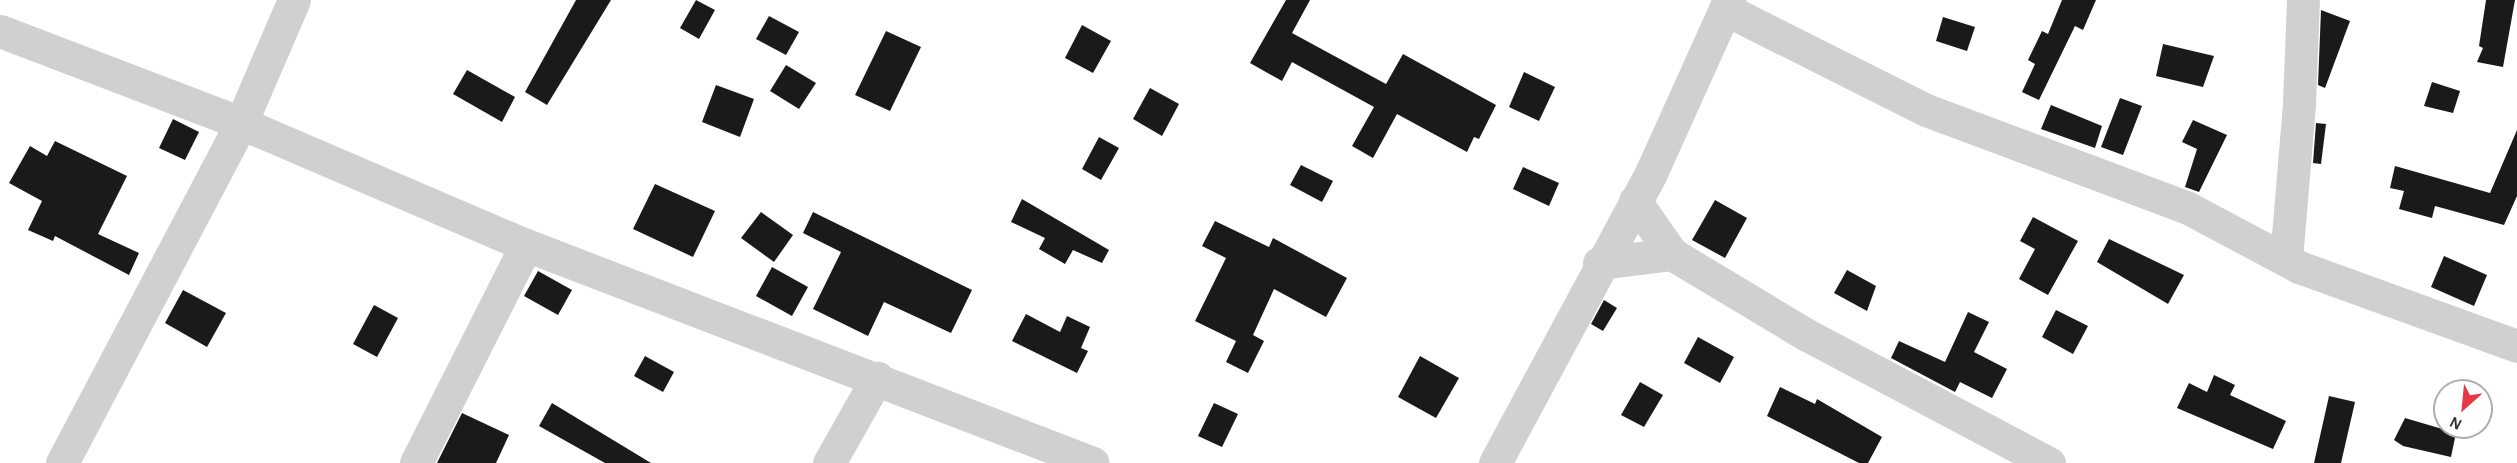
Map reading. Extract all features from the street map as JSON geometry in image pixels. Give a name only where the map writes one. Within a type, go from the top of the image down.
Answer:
[{"type":"street","points":[[62,463],[241,123],[294,0]]},
{"type":"street","points":[[2286,259],[2299,103],[2303,0]]},
{"type":"street","points":[[1496,463],[1599,263],[1635,201],[1727,4],[1878,89],[2188,208],[2286,259],[2436,320],[2517,346]]},
{"type":"street","points":[[0,31],[241,123],[526,245],[877,378],[1093,463]]},
{"type":"street","points":[[1635,201],[1672,254],[1807,335],[2049,463]]},
{"type":"street","points":[[416,463],[526,245]]},
{"type":"street","points":[[1599,263],[1672,254]]},
{"type":"street","points":[[829,463],[877,378]]},
{"type":"building","points":[[576,0],[611,0],[547,105],[525,92]]},
{"type":"building","points":[[696,0],[715,10],[699,39],[680,28]]},
{"type":"building","points":[[1286,0],[1310,0],[1292,33],[1386,84],[1403,54],[1496,105],[1479,139],[1474,137],[1467,152],[1397,114],[1373,158],[1352,146],[1374,107],[1292,62],[1282,81],[1250,63]]},
{"type":"building","points":[[2062,0],[2096,0],[2083,30],[2075,26],[2039,100],[2022,92],[2035,64],[2028,60],[2042,31],[2048,34]]},
{"type":"building","points":[[2486,0],[2515,0],[2503,67],[2477,62],[2483,48],[2479,46]]},
{"type":"building","points":[[2321,10],[2350,21],[2325,88],[2318,85]]},
{"type":"building","points":[[769,16],[799,32],[786,55],[756,39]]},
{"type":"building","points":[[1943,17],[1975,27],[1967,51],[1936,41]]},
{"type":"building","points":[[1082,25],[1111,41],[1093,73],[1065,58]]},
{"type":"building","points":[[886,31],[921,47],[890,111],[855,95]]},
{"type":"building","points":[[2163,44],[2214,56],[2203,87],[2156,76]]},
{"type":"building","points":[[786,65],[816,83],[799,109],[770,91]]},
{"type":"building","points":[[467,70],[515,97],[502,122],[453,94]]},
{"type":"building","points":[[1524,72],[1555,87],[1539,121],[1509,107]]},
{"type":"building","points":[[2432,82],[2460,91],[2453,113],[2424,106]]},
{"type":"building","points":[[716,85],[754,99],[740,137],[702,122]]},
{"type":"building","points":[[1150,88],[1179,104],[1162,136],[1133,119]]},
{"type":"building","points":[[2120,98],[2142,106],[2123,155],[2101,147]]},
{"type":"building","points":[[2051,105],[2102,126],[2095,148],[2041,129]]},
{"type":"building","points":[[173,119],[199,132],[185,160],[159,148]]},
{"type":"building","points":[[2193,120],[2227,135],[2199,192],[2185,187],[2197,149],[2182,142]]},
{"type":"building","points":[[2316,123],[2326,124],[2321,164],[2313,163]]},
{"type":"building","points":[[2517,130],[2517,196],[2504,225],[2435,206],[2432,218],[2399,209],[2404,191],[2390,188],[2395,166],[2490,193]]},
{"type":"building","points":[[1099,137],[1119,148],[1101,180],[1082,169]]},
{"type":"building","points":[[55,141],[127,176],[98,234],[139,253],[129,275],[55,236],[53,241],[28,230],[42,201],[9,183],[30,146],[47,156]]},
{"type":"building","points":[[1301,165],[1333,181],[1322,202],[1290,185]]},
{"type":"building","points":[[1523,167],[1559,183],[1549,206],[1513,189]]},
{"type":"building","points":[[655,184],[715,211],[693,257],[633,229]]},
{"type":"building","points":[[1022,199],[1109,250],[1102,263],[1073,250],[1065,264],[1039,249],[1045,238],[1011,222]]},
{"type":"building","points":[[1715,200],[1747,218],[1725,258],[1692,240]]},
{"type":"building","points":[[761,212],[793,235],[774,262],[741,238]]},
{"type":"building","points":[[813,212],[972,290],[951,333],[884,302],[868,336],[813,309],[841,252],[803,233]]},
{"type":"building","points":[[2033,217],[2078,241],[2048,295],[2019,279],[2035,249],[2020,241]]},
{"type":"building","points":[[1215,221],[1269,247],[1273,238],[1347,278],[1326,317],[1274,289],[1253,335],[1264,341],[1248,373],[1226,362],[1236,341],[1195,321],[1226,258],[1202,246]]},
{"type":"building","points":[[2109,239],[2184,275],[2168,304],[2097,262]]},
{"type":"building","points":[[2444,256],[2487,275],[2474,306],[2431,287]]},
{"type":"building","points":[[772,267],[808,287],[792,316],[756,296]]},
{"type":"building","points":[[1847,270],[1876,286],[1867,311],[1834,293]]},
{"type":"building","points":[[538,271],[572,290],[558,315],[524,296]]},
{"type":"building","points":[[183,290],[226,313],[207,347],[165,323]]},
{"type":"building","points":[[1604,300],[1617,308],[1603,331],[1591,324]]},
{"type":"building","points":[[374,305],[398,318],[377,357],[353,344]]},
{"type":"building","points":[[2056,310],[2088,326],[2073,354],[2042,337]]},
{"type":"building","points":[[1968,312],[1989,322],[1974,352],[2007,369],[1992,398],[1960,382],[1955,392],[1891,358],[1899,341],[1945,362]]},
{"type":"building","points":[[1026,314],[1060,332],[1067,316],[1090,327],[1081,348],[1088,351],[1077,373],[1012,341]]},
{"type":"building","points":[[1698,337],[1734,357],[1720,383],[1684,363]]},
{"type":"building","points":[[645,356],[674,372],[663,392],[634,376]]},
{"type":"building","points":[[1420,356],[1459,378],[1436,418],[1398,397]]},
{"type":"building","points":[[2214,375],[2235,385],[2230,395],[2286,421],[2273,449],[2177,408],[2189,383],[2207,392]]},
{"type":"building","points":[[1640,382],[1663,395],[1644,427],[1621,415]]},
{"type":"building","points":[[1780,387],[1815,404],[1817,399],[1882,437],[1868,463],[1859,463],[1767,416]]},
{"type":"building","points":[[2329,396],[2355,402],[2341,463],[2314,463]]},
{"type":"building","points":[[552,403],[651,463],[605,463],[539,426]]},
{"type":"building","points":[[1214,403],[1238,414],[1222,447],[1198,436]]},
{"type":"building","points":[[462,413],[509,435],[496,463],[437,463]]},
{"type":"building","points":[[2405,418],[2433,426],[2433,439],[2455,439],[2451,457],[2403,446],[2394,440]]}]
